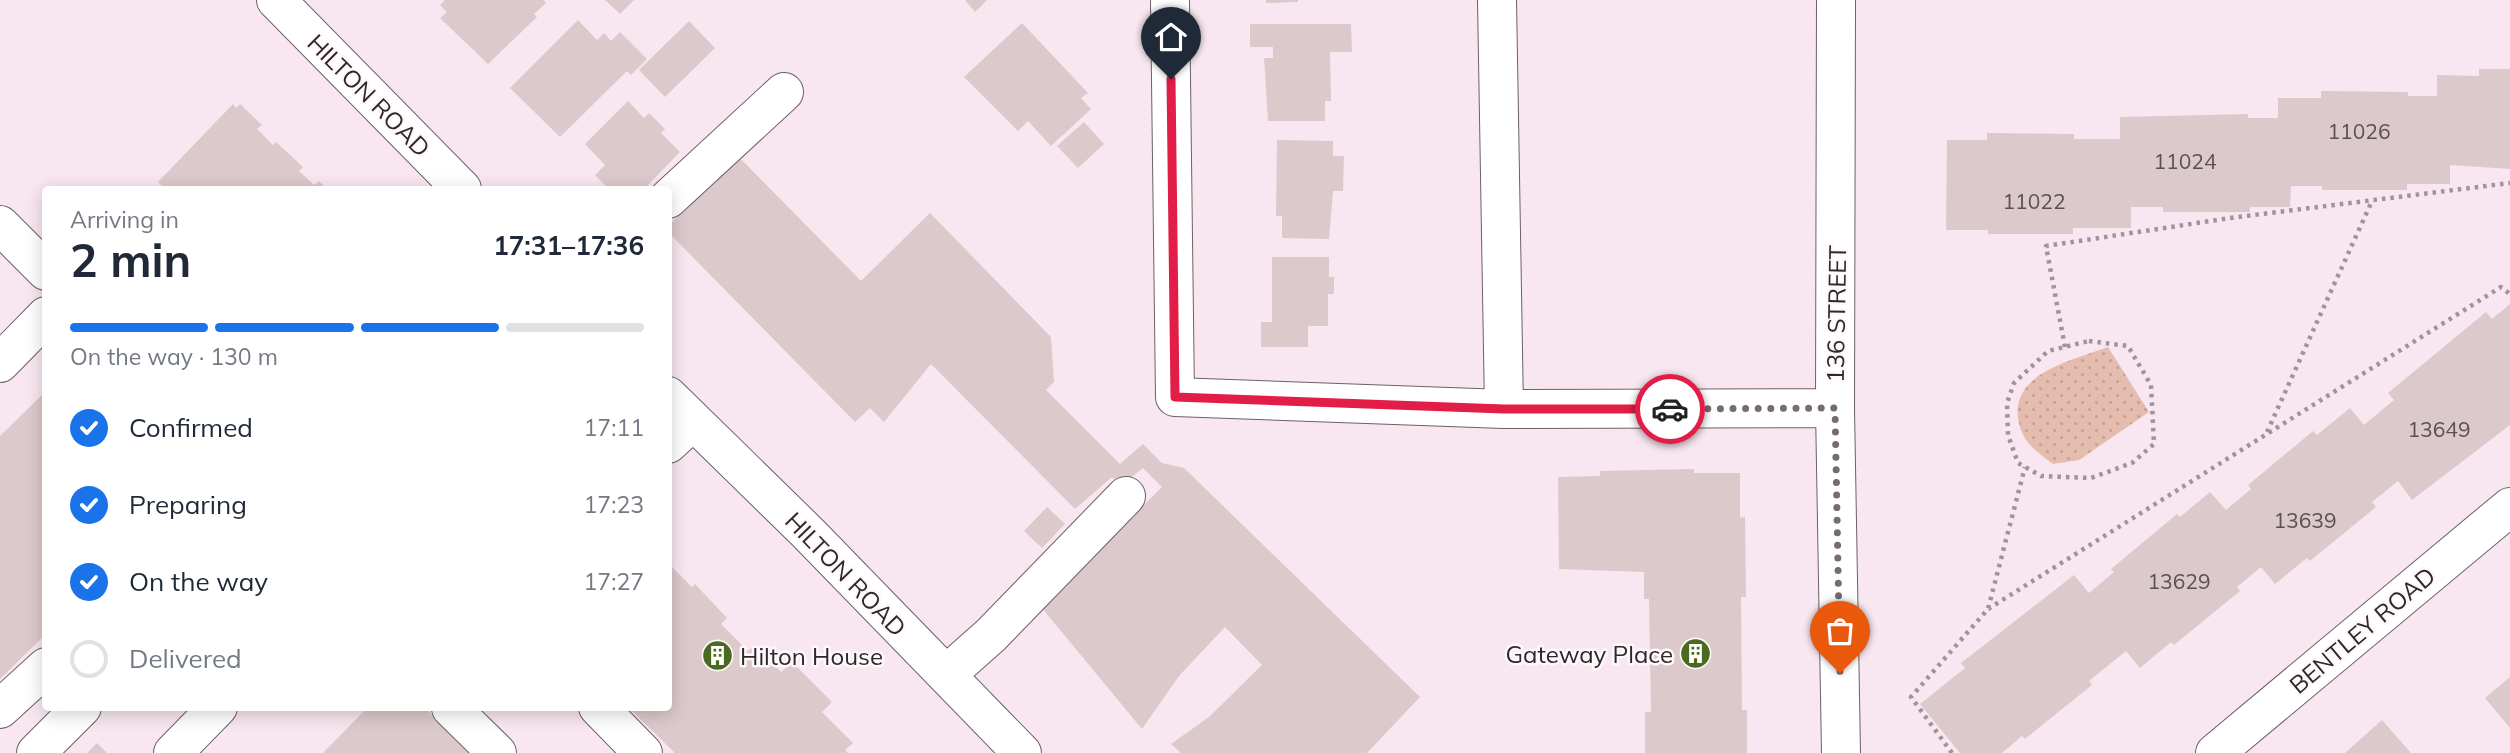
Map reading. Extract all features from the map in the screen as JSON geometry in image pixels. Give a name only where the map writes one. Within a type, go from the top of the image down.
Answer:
[{"type":"street","name":"HILTON ROAD","points":[[276,0],[459,186]]},
{"type":"street","points":[[1170,0],[1175,397],[1504,409],[1835,408]]},
{"type":"street","points":[[1497,0],[1504,409]]},
{"type":"street","name":"136 STREET","points":[[1836,0],[1835,408],[1841,753]]},
{"type":"street","points":[[672,195],[784,92]]},
{"type":"street","points":[[0,225],[42,267]]},
{"type":"street","name":"HILTON ROAD","points":[[677,420],[946,675],[1022,753]]},
{"type":"street","points":[[946,675],[991,635],[1126,496]]},
{"type":"street","name":"BENTLEY ROAD","points":[[2215,753],[2510,508]]},
{"type":"street","points":[[0,709],[42,671]]},
{"type":"street","points":[[36,753],[78,711]]},
{"type":"street","points":[[173,753],[214,711]]},
{"type":"street","points":[[454,711],[497,753]]},
{"type":"street","points":[[602,711],[643,753]]},
{"type":"path","points":[[2065,347],[2046,246],[2510,183]]},
{"type":"path","points":[[2266,435],[2372,201]]},
{"type":"path","points":[[1952,753],[1911,697],[1988,609],[2501,287],[2510,294]]},
{"type":"path","points":[[2089,341],[2128,346],[2151,385],[2154,444],[2132,463],[2091,478],[2041,476],[2025,467],[2018,463],[2008,435],[2007,403],[2014,383],[2048,351],[2089,341]]},
{"type":"path","points":[[1988,609],[2025,467]]},
{"type":"shaded area","points":[[2108,347],[2149,412],[2079,460],[2053,464],[2035,450],[2022,433],[2018,418],[2019,402],[2025,389],[2048,370]]},
{"type":"building","points":[[445,0],[544,0],[546,3],[534,14],[537,17],[488,64],[440,18],[447,12],[440,5]]},
{"type":"building","points":[[605,0],[634,0],[620,14]]},
{"type":"building","points":[[965,0],[987,0],[975,12]]},
{"type":"building","points":[[1266,0],[1298,0],[1298,2],[1266,3]]},
{"type":"building","points":[[578,20],[597,40],[604,33],[611,41],[620,32],[647,59],[631,75],[627,71],[560,137],[510,88]]},
{"type":"building","points":[[689,21],[715,48],[665,97],[639,70]]},
{"type":"building","points":[[1022,23],[1088,93],[1081,98],[1091,109],[1051,146],[1028,121],[1018,131],[964,77]]},
{"type":"building","points":[[1250,24],[1351,24],[1352,52],[1330,52],[1331,101],[1325,101],[1325,121],[1268,121],[1264,58],[1273,58],[1273,47],[1250,47]]},
{"type":"building","points":[[2479,69],[2510,69],[2510,169],[2450,165],[2450,184],[2407,184],[2407,190],[2322,190],[2322,186],[2291,186],[2290,207],[2250,207],[2250,212],[2163,212],[2163,207],[2131,207],[2131,228],[2073,228],[2073,234],[1988,234],[1988,230],[1946,230],[1947,140],[1987,140],[1987,133],[2074,134],[2074,139],[2120,139],[2120,117],[2248,114],[2248,118],[2278,118],[2278,98],[2321,98],[2321,91],[2408,92],[2408,96],[2437,96],[2437,75],[2479,76]]},
{"type":"building","points":[[628,101],[644,118],[649,113],[665,129],[661,133],[680,152],[647,186],[606,186],[595,175],[605,165],[585,144]]},
{"type":"building","points":[[233,104],[236,108],[240,104],[262,125],[257,129],[273,145],[276,142],[303,167],[299,171],[314,185],[319,181],[324,186],[162,186],[158,182]]},
{"type":"building","points":[[1084,122],[1104,144],[1078,168],[1057,146]]},
{"type":"building","points":[[1277,140],[1333,141],[1333,156],[1344,156],[1343,191],[1333,191],[1329,239],[1282,238],[1282,216],[1276,216]]},
{"type":"building","points":[[729,147],[861,281],[930,213],[1051,337],[1054,382],[1046,390],[1120,464],[1143,444],[1162,463],[1184,468],[1420,697],[1367,753],[1181,753],[1171,744],[1209,717],[1262,665],[1225,627],[1179,676],[1142,729],[1041,607],[1162,487],[1143,468],[1120,486],[1112,477],[1075,509],[931,364],[884,422],[870,408],[855,422],[672,236],[672,223],[695,198]]},
{"type":"building","points":[[1272,257],[1329,257],[1329,277],[1334,277],[1334,294],[1328,294],[1328,326],[1308,326],[1308,347],[1261,347],[1261,322],[1272,322]]},
{"type":"building","points":[[2510,304],[2510,425],[2412,500],[2398,481],[2372,502],[2376,507],[2310,561],[2307,558],[2275,584],[2261,567],[2237,587],[2240,591],[2174,645],[2171,642],[2140,668],[2126,651],[2089,681],[2092,685],[2025,739],[2022,736],[2002,753],[1960,753],[1920,704],[1965,668],[1961,663],[2074,575],[2089,593],[2114,572],[2111,569],[2177,514],[2180,517],[2210,492],[2226,510],[2251,489],[2248,485],[2313,431],[2317,435],[2350,408],[2364,425],[2394,400],[2388,393],[2486,312],[2492,319]]},
{"type":"building","points":[[42,395],[42,638],[0,679],[0,436]]},
{"type":"building","name":"Gateway Place","points":[[1694,469],[1694,473],[1740,473],[1740,518],[1745,517],[1746,597],[1741,597],[1742,710],[1747,710],[1747,753],[1645,753],[1645,712],[1651,712],[1649,599],[1644,599],[1644,572],[1559,569],[1558,477],[1600,476],[1600,471]]},
{"type":"building","points":[[1047,507],[1065,524],[1042,548],[1024,531]]},
{"type":"building","name":"Hilton House","points":[[672,567],[692,587],[695,584],[727,618],[721,624],[748,651],[755,645],[781,672],[792,662],[832,702],[822,712],[853,743],[845,750],[848,753],[675,753],[632,711],[672,711]]},
{"type":"building","points":[[2510,677],[2510,728],[2485,698]]},
{"type":"building","points":[[364,711],[428,711],[470,753],[323,753]]},
{"type":"building","points":[[2382,720],[2411,753],[2345,753]]},
{"type":"building","points":[[97,743],[107,753],[87,753]]},
{"type":"way so far","points":[[1670,409],[1835,408],[1840,673]]},
{"type":"place","name":"Gateway Place","points":[[1696,654]]},
{"type":"place","name":"Hilton House","points":[[717,656]]},
{"type":"route","points":[[1171,79],[1175,397],[1504,409],[1670,409]]}]
